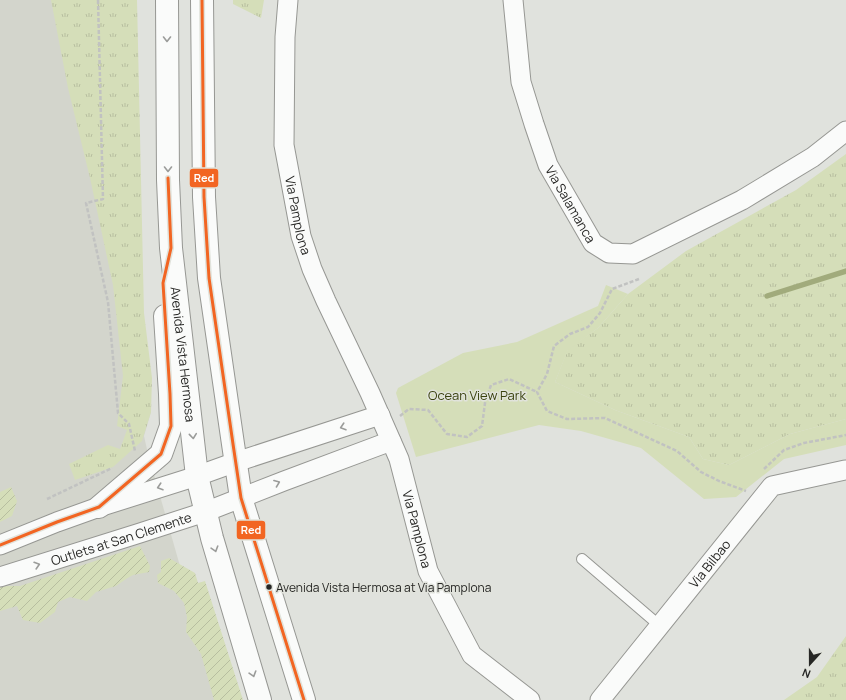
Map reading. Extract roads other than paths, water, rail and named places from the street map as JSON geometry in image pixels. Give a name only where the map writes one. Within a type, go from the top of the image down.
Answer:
[{"type":"main road","name":"Avenida Vista Hermosa","points":[[167,0],[168,180],[172,248],[197,476],[212,538],[260,700]]},
{"type":"main road","points":[[202,0],[204,197],[209,278],[241,498],[304,700]]},
{"type":"main road","points":[[99,507],[160,454],[171,426],[162,283],[172,248]]},
{"type":"street","name":"Via Pamplona","points":[[288,0],[285,37],[284,145],[301,236],[314,275],[361,373],[399,459],[428,571],[472,655],[530,700]]},
{"type":"street","name":"Via Salamanca","points":[[513,0],[521,82],[548,165],[593,243],[609,253],[633,254],[742,200],[813,157],[846,130]]},
{"type":"street","points":[[0,545],[99,507],[236,462],[386,428]]},
{"type":"street","points":[[241,498],[278,483],[386,428]]},
{"type":"street","name":"Via Bilbao","points":[[600,700],[772,486],[845,470]]},
{"type":"street","name":"Outlets at San Clemente","points":[[0,577],[206,512],[241,498]]},
{"type":"lane","points":[[582,559],[660,626]]},
{"type":"waterway","points":[[767,296],[846,271]]},
{"type":"place","name":"Avenida Vista Hermosa at Via Pamplona","points":[[269,587]]},
{"type":"park label","name":"Ocean View Park","points":[[477,395]]}]
